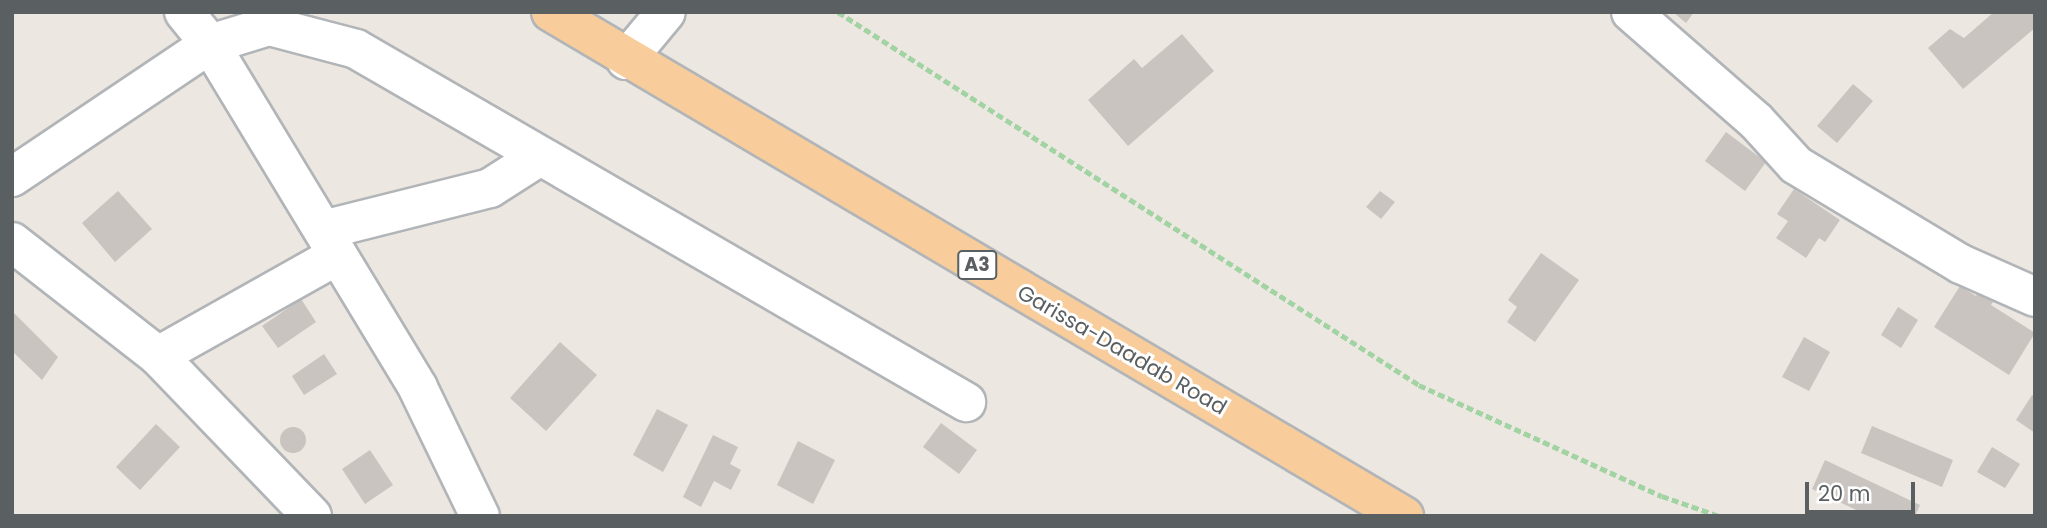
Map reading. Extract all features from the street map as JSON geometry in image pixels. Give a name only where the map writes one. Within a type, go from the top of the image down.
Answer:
[{"type":"highway","name":"Garissa-Daadab Road","points":[[551,12],[626,60],[1387,511]]},
{"type":"street","points":[[184,12],[210,44],[418,388],[480,516]]},
{"type":"street","points":[[626,60],[666,12]]},
{"type":"street","points":[[1631,12],[1756,121],[1796,165],[1961,264],[2035,296]]},
{"type":"street","points":[[12,177],[210,44],[267,19],[356,49],[966,402]]},
{"type":"street","points":[[158,356],[330,242],[490,188],[540,156]]},
{"type":"street","points":[[12,242],[158,356],[312,516]]},
{"type":"path","points":[[838,12],[1419,385],[1662,496],[1719,516]]},
{"type":"building","points":[[1673,12],[1694,12],[1686,23]]},
{"type":"building","points":[[1994,12],[2035,12],[2035,28],[1963,89],[1928,48],[1950,29],[1964,38]]},
{"type":"building","points":[[1182,34],[1214,71],[1128,146],[1088,100],[1134,59],[1142,68]]},
{"type":"building","points":[[1853,84],[1873,101],[1837,143],[1817,126]]},
{"type":"building","points":[[1726,132],[1766,162],[1745,191],[1705,161]]},
{"type":"building","points":[[1794,189],[1840,220],[1825,242],[1819,238],[1806,258],[1776,238],[1788,221],[1777,214]]},
{"type":"building","points":[[118,191],[152,229],[115,262],[82,223]]},
{"type":"building","points":[[1380,191],[1395,202],[1381,219],[1366,207]]},
{"type":"building","points":[[1541,253],[1579,280],[1535,342],[1507,322],[1517,307],[1508,300]]},
{"type":"building","points":[[1984,283],[1999,293],[1991,305],[2035,333],[2009,375],[1934,327],[1960,286],[1976,296]]},
{"type":"building","points":[[301,299],[316,322],[278,348],[262,326]]},
{"type":"building","points":[[1898,307],[1918,320],[1901,348],[1881,335]]},
{"type":"building","points":[[14,313],[58,357],[42,380],[12,351]]},
{"type":"building","points":[[1804,337],[1830,352],[1809,391],[1782,377]]},
{"type":"building","points":[[560,342],[597,375],[546,431],[510,398]]},
{"type":"building","points":[[324,354],[337,374],[304,395],[292,376]]},
{"type":"building","points":[[2032,395],[2035,397],[2035,433],[2016,420]]},
{"type":"building","points":[[657,409],[688,425],[663,472],[633,455]]},
{"type":"building","points":[[941,423],[977,450],[959,474],[923,447]]},
{"type":"building","points":[[156,424],[180,447],[140,490],[116,467]]},
{"type":"building","points":[[1872,426],[1953,460],[1942,487],[1861,453]]},
{"type":"building","points":[[293,427],[302,431],[306,440],[302,449],[293,453],[284,449],[280,440],[284,431]]},
{"type":"building","points":[[713,435],[738,447],[730,464],[741,470],[731,490],[714,481],[701,507],[683,497]]},
{"type":"building","points":[[798,441],[835,460],[813,504],[777,485]]},
{"type":"building","points":[[1992,447],[2020,464],[2005,488],[1977,472]]},
{"type":"building","points":[[370,450],[393,485],[365,504],[342,469]]},
{"type":"building","points":[[1825,460],[1920,505],[1915,516],[1869,516],[1812,489]]}]
